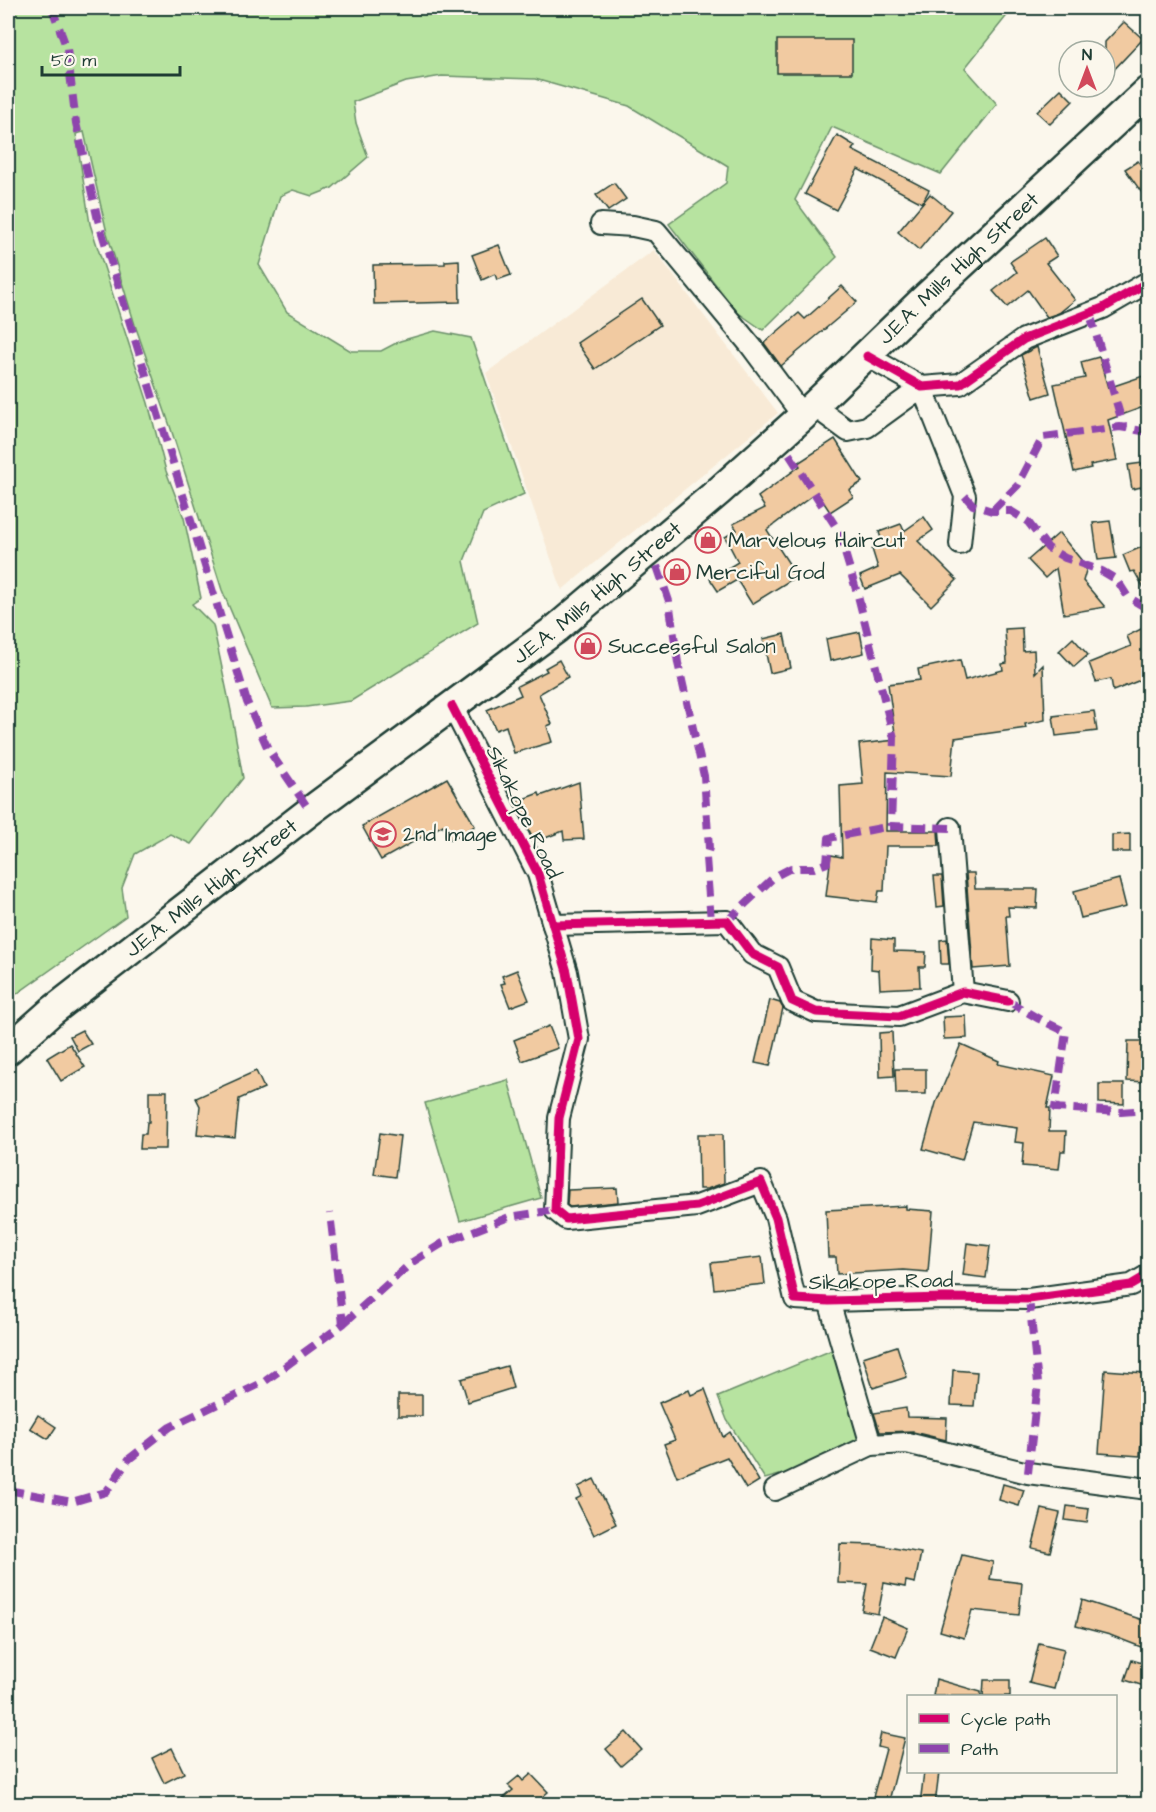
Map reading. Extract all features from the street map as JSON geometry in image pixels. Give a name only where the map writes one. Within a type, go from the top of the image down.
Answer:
[{"type":"highway","name":"J.E.A. Mills High Street","points":[[8,1050],[52,1011],[238,866],[557,628],[718,492],[809,411],[921,302],[1149,90]]},
{"type":"street","points":[[601,224],[633,226],[656,231],[751,346],[809,411],[848,431],[867,427],[922,387],[960,384],[1024,339],[1103,308],[1149,282]]},
{"type":"street","points":[[867,356],[922,387],[965,496],[960,544]]},
{"type":"street","name":"Sikakope Road","points":[[452,706],[538,874],[567,972],[579,1039],[560,1118],[555,1210],[566,1219],[697,1206],[761,1182],[776,1218],[795,1299],[829,1301],[944,1298],[1029,1299],[1131,1285],[1149,1275]]},
{"type":"street","points":[[950,828],[963,992]]},
{"type":"street","points":[[553,925],[726,921],[752,954],[778,967],[792,1001],[816,1012],[899,1016],[963,992],[1008,1001]]},
{"type":"street","points":[[829,1301],[871,1445]]},
{"type":"street","points":[[775,1490],[871,1445],[907,1443],[1028,1473],[1149,1489]]},
{"type":"shaded area","points":[[654,250],[778,413],[562,590],[486,373]]},
{"type":"green space","points":[[8,8],[1013,8],[965,68],[997,104],[941,174],[832,127],[795,200],[837,257],[763,330],[737,312],[669,224],[726,183],[728,166],[629,106],[535,79],[442,76],[406,82],[353,102],[356,123],[368,157],[332,188],[312,196],[293,190],[280,196],[259,265],[287,312],[351,351],[381,351],[400,341],[435,331],[471,338],[524,494],[483,513],[464,561],[478,623],[351,701],[306,707],[272,708],[222,590],[107,233],[84,132],[76,134],[90,224],[148,403],[166,471],[184,518],[201,598],[192,604],[213,625],[243,778],[191,844],[170,834],[135,854],[122,888],[126,916],[8,1000]]},
{"type":"green space","points":[[508,1080],[541,1198],[460,1221],[425,1103]]},
{"type":"green space","points":[[832,1350],[865,1436],[819,1464],[765,1479],[727,1420],[718,1397]]},
{"type":"building","points":[[1124,22],[1143,39],[1117,66],[1117,39],[1108,39]]},
{"type":"building","points":[[777,40],[852,40],[852,73],[777,73]]},
{"type":"building","points":[[1057,93],[1057,99],[1073,101],[1050,124],[1037,112]]},
{"type":"building","points":[[837,135],[855,146],[852,150],[929,190],[922,203],[858,169],[836,210],[805,194]]},
{"type":"building","points":[[1138,161],[1149,177],[1149,203],[1125,169]]},
{"type":"building","points":[[614,183],[626,199],[608,211],[596,195]]},
{"type":"building","points":[[930,194],[951,211],[919,250],[898,232]]},
{"type":"building","points":[[1045,238],[1057,256],[1046,263],[1075,300],[1059,313],[1047,317],[1028,290],[1007,307],[993,291],[1017,272],[1010,262]]},
{"type":"building","points":[[499,245],[511,275],[497,280],[495,274],[482,280],[472,255]]},
{"type":"building","points":[[459,260],[460,302],[374,304],[373,265],[445,264],[445,261]]},
{"type":"building","points":[[842,286],[857,302],[781,366],[764,343],[799,313],[805,319]]},
{"type":"building","points":[[642,299],[660,325],[595,369],[577,343]]},
{"type":"building","points":[[1037,347],[1050,393],[1034,398],[1021,355]]},
{"type":"building","points":[[1099,357],[1108,388],[1149,374],[1149,405],[1108,420],[1117,460],[1090,465],[1091,468],[1074,472],[1054,384],[1085,378],[1081,362]]},
{"type":"building","points":[[835,439],[862,482],[849,490],[853,497],[830,512],[817,492],[767,530],[797,576],[752,604],[737,580],[718,591],[710,579],[738,562],[725,537],[737,530],[733,524],[765,508],[758,497],[800,466],[798,463]]},
{"type":"building","points":[[1142,463],[1146,486],[1132,489],[1128,465]]},
{"type":"building","points":[[924,517],[933,530],[918,541],[957,580],[931,606],[900,575],[865,589],[860,576],[878,568],[872,549],[883,545],[879,532],[901,524],[904,531]]},
{"type":"building","points":[[1110,521],[1116,558],[1098,560],[1093,523]]},
{"type":"building","points":[[1059,533],[1087,567],[1083,581],[1105,607],[1064,614],[1056,568],[1045,578],[1028,560]]},
{"type":"building","points":[[1149,544],[1149,597],[1134,571],[1130,572],[1123,555]]},
{"type":"building","points":[[1149,625],[1149,674],[1142,677],[1143,679],[1113,691],[1111,679],[1096,682],[1089,663],[1131,646],[1127,636]]},
{"type":"building","points":[[1022,628],[1023,651],[1034,650],[1035,673],[1043,665],[1045,720],[1025,724],[1026,728],[955,738],[951,776],[887,772],[886,831],[938,831],[939,846],[886,846],[884,891],[879,891],[877,902],[826,896],[831,855],[842,857],[840,786],[863,784],[859,744],[896,740],[888,684],[920,680],[918,669],[960,660],[965,680],[1003,670],[1002,664],[1007,663],[1005,629]]},
{"type":"building","points":[[860,632],[864,653],[830,661],[826,639]]},
{"type":"building","points":[[784,634],[791,668],[770,673],[763,639]]},
{"type":"building","points":[[1073,638],[1088,655],[1074,667],[1059,651]]},
{"type":"building","points":[[559,660],[568,677],[539,694],[552,724],[547,726],[552,742],[514,753],[506,726],[496,730],[487,710],[521,695],[517,686],[547,671],[545,668]]},
{"type":"building","points":[[1094,711],[1097,731],[1056,736],[1053,716]]},
{"type":"building","points":[[447,778],[475,826],[451,840],[443,825],[381,860],[362,826]]},
{"type":"building","points":[[579,782],[584,839],[564,840],[563,831],[535,842],[515,802]]},
{"type":"building","points":[[1130,834],[1130,852],[1112,852],[1112,835]]},
{"type":"building","points":[[966,873],[974,873],[975,889],[1038,889],[1037,908],[1008,907],[1009,916],[1006,916],[1010,966],[973,969]]},
{"type":"building","points":[[934,876],[942,876],[944,906],[937,907]]},
{"type":"building","points":[[1119,879],[1126,907],[1081,918],[1074,891]]},
{"type":"building","points":[[872,938],[894,940],[894,951],[926,952],[925,967],[919,967],[920,987],[880,989],[879,970],[871,969]]},
{"type":"building","points":[[947,939],[949,964],[941,964],[940,940]]},
{"type":"building","points":[[517,970],[529,1000],[510,1007],[501,984],[505,983],[502,976]]},
{"type":"building","points":[[770,1000],[780,1003],[783,1008],[770,1066],[755,1063]]},
{"type":"building","points":[[966,1016],[967,1038],[944,1039],[943,1017]]},
{"type":"building","points":[[549,1026],[558,1048],[522,1061],[514,1040]]},
{"type":"building","points":[[82,1030],[91,1044],[78,1051],[70,1036]]},
{"type":"building","points":[[892,1032],[894,1076],[880,1077],[879,1033]]},
{"type":"building","points":[[1128,1041],[1149,1041],[1148,1082],[1127,1081]]},
{"type":"building","points":[[70,1044],[85,1067],[61,1081],[47,1058]]},
{"type":"building","points":[[961,1044],[999,1061],[998,1064],[1054,1076],[1047,1108],[1050,1108],[1049,1131],[1066,1131],[1065,1151],[1061,1151],[1059,1169],[1022,1166],[1024,1143],[1015,1142],[1017,1128],[973,1122],[962,1160],[923,1149],[936,1103]]},
{"type":"building","points":[[895,1069],[926,1069],[926,1094],[896,1094]]},
{"type":"building","points":[[256,1071],[264,1088],[239,1099],[235,1138],[197,1134],[200,1106],[196,1098]]},
{"type":"building","points":[[1099,1084],[1124,1084],[1124,1104],[1099,1103]]},
{"type":"building","points":[[149,1091],[167,1091],[166,1149],[140,1149],[141,1134],[146,1134],[147,1122],[149,1122]]},
{"type":"building","points":[[380,1133],[400,1136],[395,1177],[374,1174]]},
{"type":"building","points":[[698,1134],[723,1134],[724,1183],[707,1189],[699,1189]]},
{"type":"building","points":[[617,1188],[618,1202],[570,1207],[567,1205],[568,1190]]},
{"type":"building","points":[[906,1206],[906,1209],[933,1211],[928,1272],[903,1270],[837,1274],[836,1257],[828,1257],[826,1210]]},
{"type":"building","points":[[967,1243],[990,1246],[986,1278],[963,1275]]},
{"type":"building","points":[[762,1257],[765,1284],[714,1289],[711,1263]]},
{"type":"building","points":[[897,1346],[907,1377],[873,1388],[863,1357]]},
{"type":"building","points":[[507,1366],[513,1388],[468,1402],[461,1379]]},
{"type":"building","points":[[953,1370],[977,1372],[974,1406],[951,1405]]},
{"type":"building","points":[[1105,1370],[1145,1373],[1140,1456],[1099,1453]]},
{"type":"building","points":[[705,1389],[723,1437],[730,1432],[759,1481],[746,1489],[727,1457],[677,1477],[664,1444],[675,1440],[659,1403],[689,1390],[691,1395]]},
{"type":"building","points":[[398,1395],[422,1395],[422,1416],[398,1416]]},
{"type":"building","points":[[906,1408],[907,1417],[947,1418],[946,1440],[913,1431],[880,1432],[874,1413]]},
{"type":"building","points":[[38,1415],[56,1427],[48,1439],[30,1428]]},
{"type":"building","points":[[594,1479],[616,1524],[594,1535],[576,1499],[582,1496],[578,1487]]},
{"type":"building","points":[[1003,1484],[1024,1490],[1019,1506],[999,1500]]},
{"type":"building","points":[[1067,1506],[1089,1509],[1087,1523],[1065,1520]]},
{"type":"building","points":[[1042,1509],[1060,1513],[1050,1552],[1032,1548]]},
{"type":"building","points":[[840,1544],[878,1545],[921,1553],[915,1583],[906,1581],[905,1587],[884,1583],[878,1614],[862,1611],[867,1584],[838,1583]]},
{"type":"building","points":[[962,1555],[993,1562],[990,1579],[1022,1583],[1019,1615],[972,1610],[964,1638],[940,1631]]},
{"type":"building","points":[[1082,1600],[1149,1622],[1141,1647],[1110,1635],[1076,1626]]},
{"type":"building","points":[[882,1617],[908,1628],[896,1657],[870,1647]]},
{"type":"building","points":[[1039,1643],[1064,1649],[1054,1689],[1029,1683]]},
{"type":"building","points":[[1132,1660],[1149,1665],[1144,1686],[1125,1680]]},
{"type":"building","points":[[936,1679],[981,1692],[981,1695],[933,1695]]},
{"type":"building","points":[[984,1680],[1010,1680],[1010,1695],[983,1695]]},
{"type":"building","points":[[626,1732],[641,1749],[621,1766],[606,1749]]},
{"type":"building","points":[[881,1733],[905,1738],[889,1801],[873,1797],[886,1749],[878,1747]]},
{"type":"building","points":[[172,1748],[184,1773],[164,1783],[152,1758]]},
{"type":"building","points":[[924,1773],[939,1773],[935,1804],[920,1804]]},
{"type":"building","points":[[531,1774],[548,1792],[534,1804],[497,1804],[513,1790],[508,1785],[519,1776],[523,1781]]},
{"type":"marked path","points":[[49,8],[53,11],[67,49],[76,123],[98,220],[247,702],[268,749],[310,811]]},
{"type":"marked path","points":[[1090,314],[1124,428]]},
{"type":"marked path","points":[[992,511],[1018,485],[1043,437],[1120,427],[1148,432]]},
{"type":"marked path","points":[[789,454],[838,530],[858,596],[894,738],[891,826]]},
{"type":"marked path","points":[[965,496],[973,505],[992,511],[1011,511],[1028,522],[1048,548],[1065,558],[1102,571],[1117,580],[1128,597],[1148,609]]},
{"type":"marked path","points":[[657,566],[669,601],[678,663],[704,776],[709,848],[706,858],[711,921]]},
{"type":"marked path","points":[[727,921],[774,877],[791,868],[814,868],[827,863],[829,838],[891,826],[950,828]]},
{"type":"marked path","points":[[1008,1001],[1066,1032],[1055,1108],[1121,1112],[1148,1110]]},
{"type":"marked path","points":[[343,1324],[411,1263],[443,1243],[509,1217],[555,1210]]},
{"type":"marked path","points":[[8,1490],[72,1502],[106,1492],[129,1459],[170,1427],[264,1382],[343,1324],[330,1213]]},
{"type":"marked path","points":[[1028,1473],[1038,1383],[1029,1299]]},
{"type":"cycle path","points":[[867,356],[922,387],[960,384],[1024,339],[1103,308],[1148,282]]},
{"type":"cycle path","points":[[452,706],[538,874],[567,972],[579,1039],[559,1118],[555,1210],[566,1219],[697,1206],[761,1182],[776,1218],[795,1299],[829,1301],[944,1298],[1029,1299],[1131,1285],[1148,1275]]},
{"type":"cycle path","points":[[553,925],[727,921],[752,954],[778,967],[792,1001],[816,1012],[899,1016],[963,992],[1008,1001]]},
{"type":"place","name":"Marvelous Haircut","points":[[708,540]]},
{"type":"place","name":"Merciful God","points":[[677,572]]},
{"type":"place","name":"Successful Salon","points":[[588,646]]},
{"type":"place","name":"2nd Image","points":[[383,834]]}]
